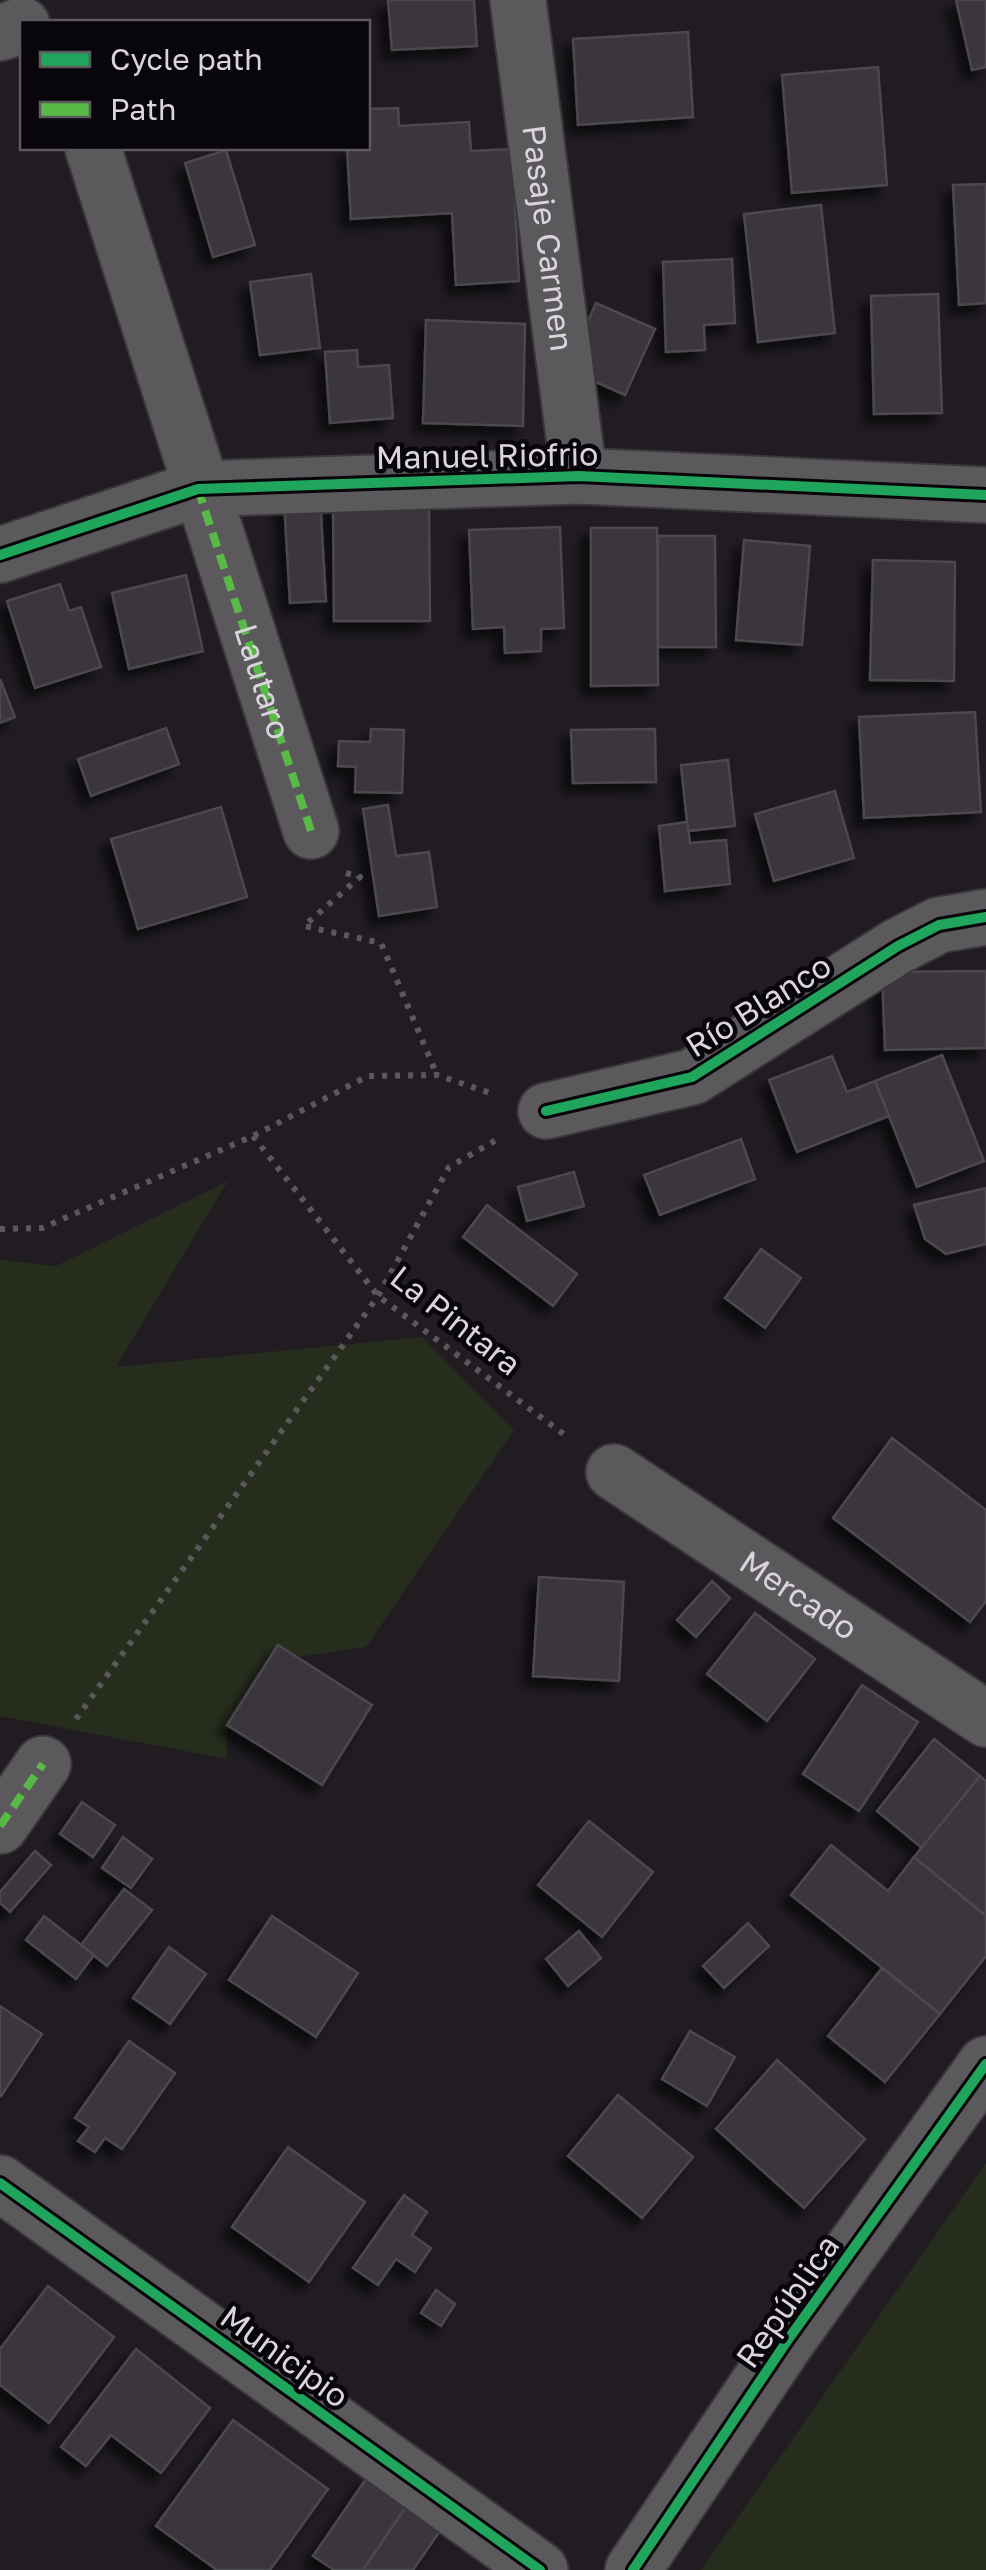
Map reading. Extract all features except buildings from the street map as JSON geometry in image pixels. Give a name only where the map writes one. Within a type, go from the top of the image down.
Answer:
[{"type":"street","name":"Pasaje Carmen","points":[[518,0],[579,476]]},
{"type":"street","name":"Lautaro","points":[[94,150],[198,489],[327,852]]},
{"type":"street","name":"Manuel Riofrio","points":[[0,555],[198,489],[579,476],[986,495]]},
{"type":"street","name":"Río Blanco","points":[[546,1111],[692,1076],[898,946],[939,925],[986,918]]},
{"type":"street","name":"Mercado","points":[[614,1472],[986,1719]]},
{"type":"street","points":[[0,1826],[43,1764]]},
{"type":"street","name":"República","points":[[634,2570],[787,2342],[986,2064]]},
{"type":"street","name":"Municipio","points":[[0,2183],[540,2570]]},
{"type":"path","points":[[327,852],[360,877],[304,926],[381,944],[437,1075]]},
{"type":"path","points":[[0,1229],[42,1228],[252,1136],[368,1076],[437,1075],[546,1111]]},
{"type":"path","points":[[43,1764],[378,1296],[449,1168],[546,1111]]},
{"type":"green space","points":[[228,1181],[116,1367],[422,1337],[514,1430],[366,1647],[297,1657],[228,1725],[227,1759],[0,1716],[0,1260],[56,1266]]},
{"type":"green space","points":[[986,2163],[986,2570],[701,2570]]},
{"type":"marked path","points":[[198,489],[311,831]]},
{"type":"marked path","points":[[0,1826],[43,1764]]},
{"type":"cycle path","points":[[0,555],[198,489],[579,476],[986,495]]},
{"type":"cycle path","points":[[546,1111],[692,1077],[898,946],[939,925],[986,917]]},
{"type":"cycle path","points":[[633,2570],[787,2341],[986,2064]]},
{"type":"cycle path","points":[[0,2183],[540,2570]]}]
